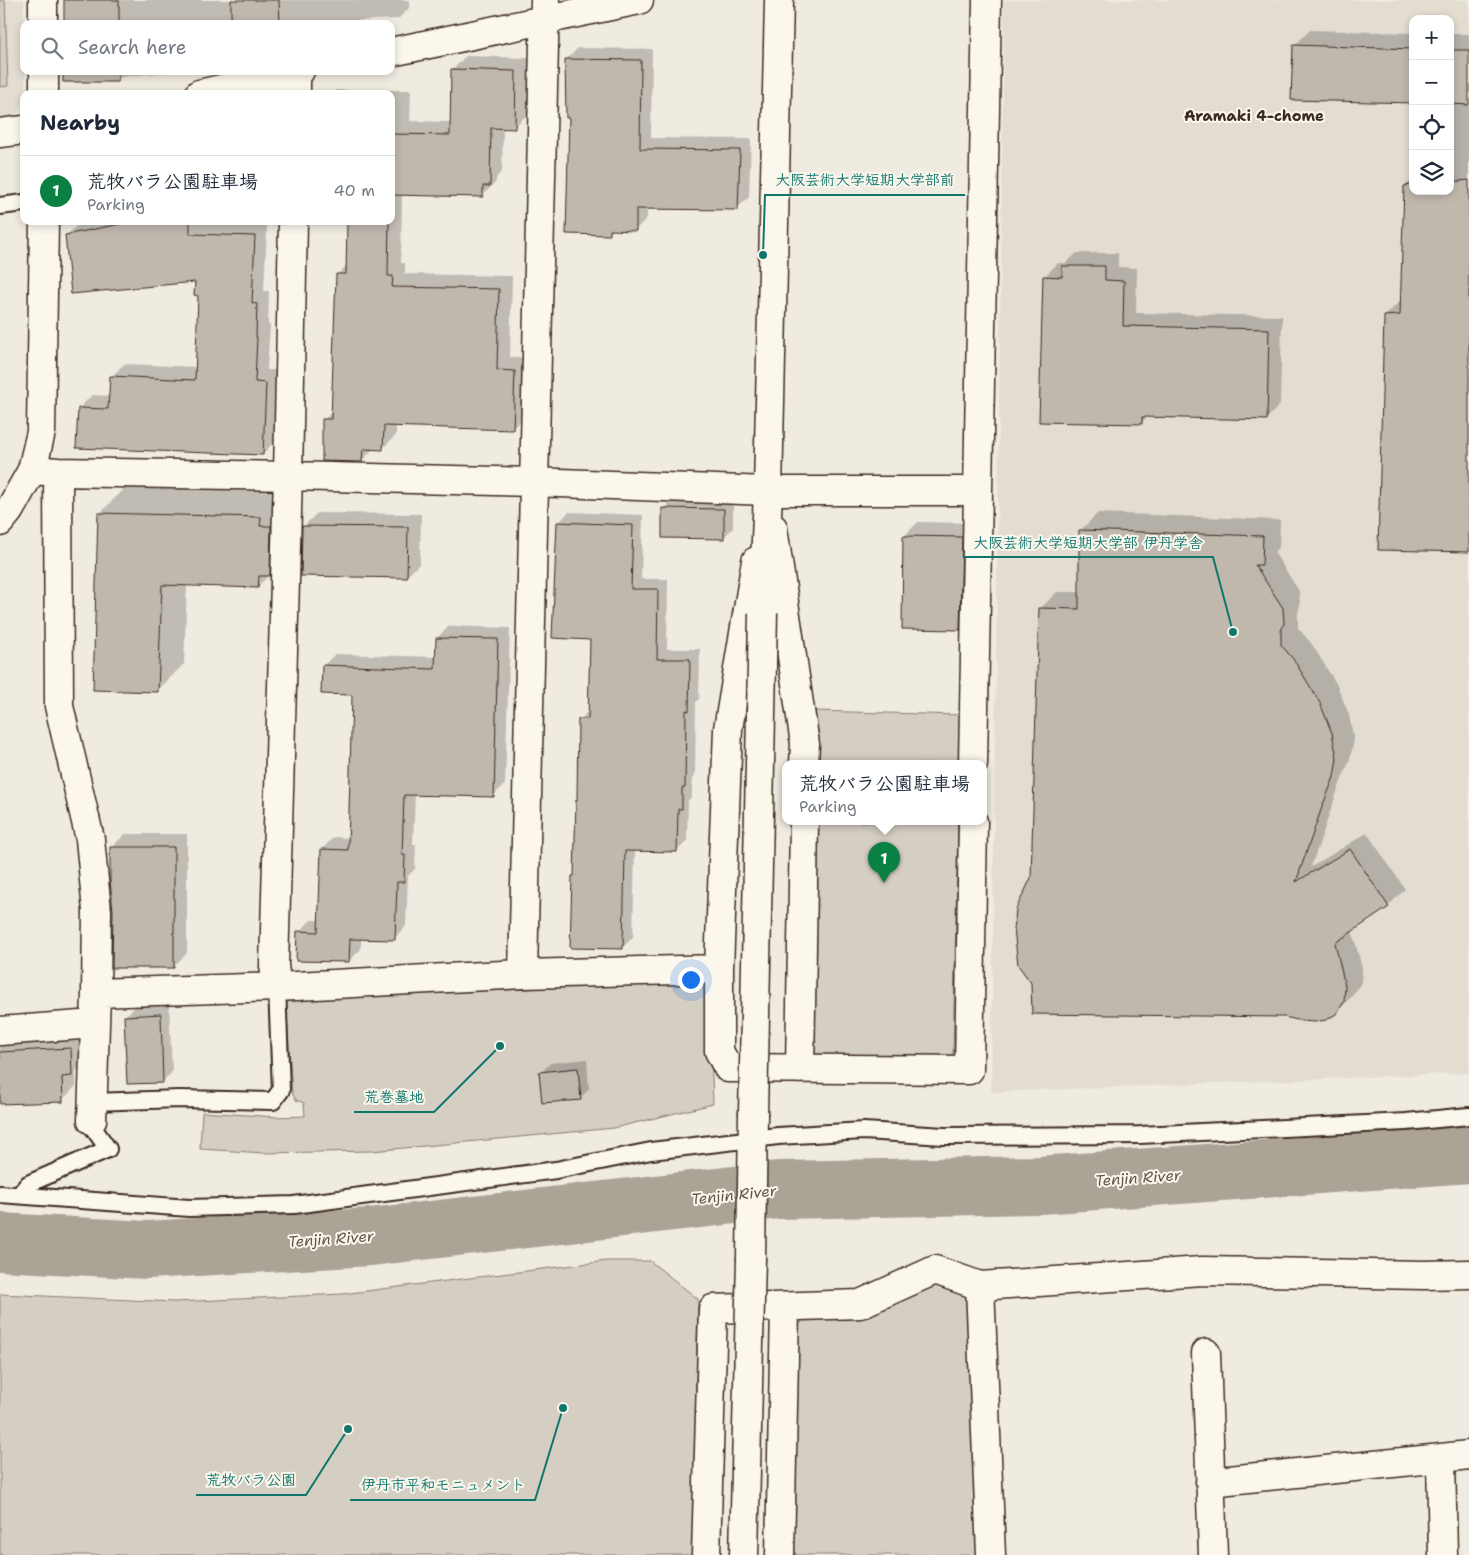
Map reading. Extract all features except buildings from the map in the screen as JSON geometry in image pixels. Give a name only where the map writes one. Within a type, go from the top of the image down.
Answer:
[{"type":"street","points":[[43,0],[43,20]]},
{"type":"street","points":[[395,51],[545,9],[639,0]]},
{"type":"street","points":[[744,1555],[763,613],[768,491],[778,0]]},
{"type":"street","points":[[974,760],[987,0]]},
{"type":"street","points":[[523,974],[545,9]]},
{"type":"street","points":[[44,75],[44,90]]},
{"type":"street","points":[[225,90],[298,79]]},
{"type":"street","points":[[0,133],[20,130]]},
{"type":"street","points":[[44,225],[41,432],[59,706],[90,839],[97,911],[92,1111]]},
{"type":"street","points":[[277,987],[274,966],[293,225]]},
{"type":"street","points":[[0,522],[45,471],[534,482],[768,491],[978,491]]},
{"type":"street","points":[[768,491],[803,735],[804,760]]},
{"type":"street","points":[[768,491],[728,729],[719,969],[719,1051],[728,1068],[969,1070],[973,825]]},
{"type":"street","points":[[800,1069],[804,825]]},
{"type":"street","points":[[96,993],[277,987],[523,974],[719,969]]},
{"type":"street","points":[[0,1031],[94,1024]]},
{"type":"street","points":[[706,1555],[712,1309],[860,1304],[935,1270],[980,1286],[1202,1271],[1424,1276],[1469,1274]]},
{"type":"street","points":[[980,1286],[991,1555]]},
{"type":"street","points":[[780,1555],[785,1308]]},
{"type":"street","points":[[1206,1352],[1213,1555]]},
{"type":"street","points":[[1210,1482],[1469,1455]]},
{"type":"street","points":[[1441,1458],[1443,1555]]},
{"type":"lane","points":[[0,206],[20,204]]},
{"type":"lane","points":[[19,1195],[28,1184],[108,1149],[92,1126],[92,1111],[179,1099],[273,1101],[281,1090],[277,987]]},
{"type":"lane","points":[[0,1194],[190,1208],[294,1205],[556,1170],[651,1151],[753,1139],[864,1131],[944,1136],[1140,1135],[1406,1122],[1469,1116]]},
{"type":"shaded area","points":[[0,0],[24,0],[24,20],[20,20],[20,75],[25,75],[25,90],[20,90],[20,108],[13,120],[0,121]]},
{"type":"shaded area","points":[[0,0],[5,0],[8,86],[0,87]]},
{"type":"shaded area","points":[[1004,0],[1469,0],[1469,1073],[991,1092]]},
{"type":"shaded area","points":[[814,711],[960,715],[959,760],[813,760]]},
{"type":"shaded area","points":[[812,825],[958,825],[953,1053],[942,1064],[826,1063],[808,1051]]},
{"type":"shaded area","points":[[700,981],[709,988],[713,1104],[614,1128],[372,1151],[265,1153],[200,1149],[202,1112],[277,1117],[305,1116],[304,1103],[296,1100],[292,1093],[286,1000]]},
{"type":"shaded area","points":[[606,1261],[650,1261],[698,1299],[692,1555],[0,1555],[0,1294],[175,1302],[342,1294]]},
{"type":"shaded area","points":[[936,1279],[967,1291],[978,1555],[791,1555],[795,1332],[807,1313]]},
{"type":"waterway","name":"Tenjin River","points":[[0,1242],[147,1250],[370,1237],[778,1190],[1040,1185],[1469,1154]]},
{"type":"place","name":"大阪芸術大学短期大学部前","points":[[763,255]]},
{"type":"place","name":"大阪芸術大学短期大学部 伊丹学舎","points":[[1233,632]]},
{"type":"place","name":"荒牧バラ公園駐車場","points":[[884,883]]},
{"type":"place","name":"荒巻墓地","points":[[500,1046]]},
{"type":"place","name":"伊丹市平和モニュメント","points":[[563,1408]]},
{"type":"place","name":"荒牧バラ公園","points":[[348,1429]]},
{"type":"district","name":"Aramaki 4-chome","points":[[1254,116]]}]
